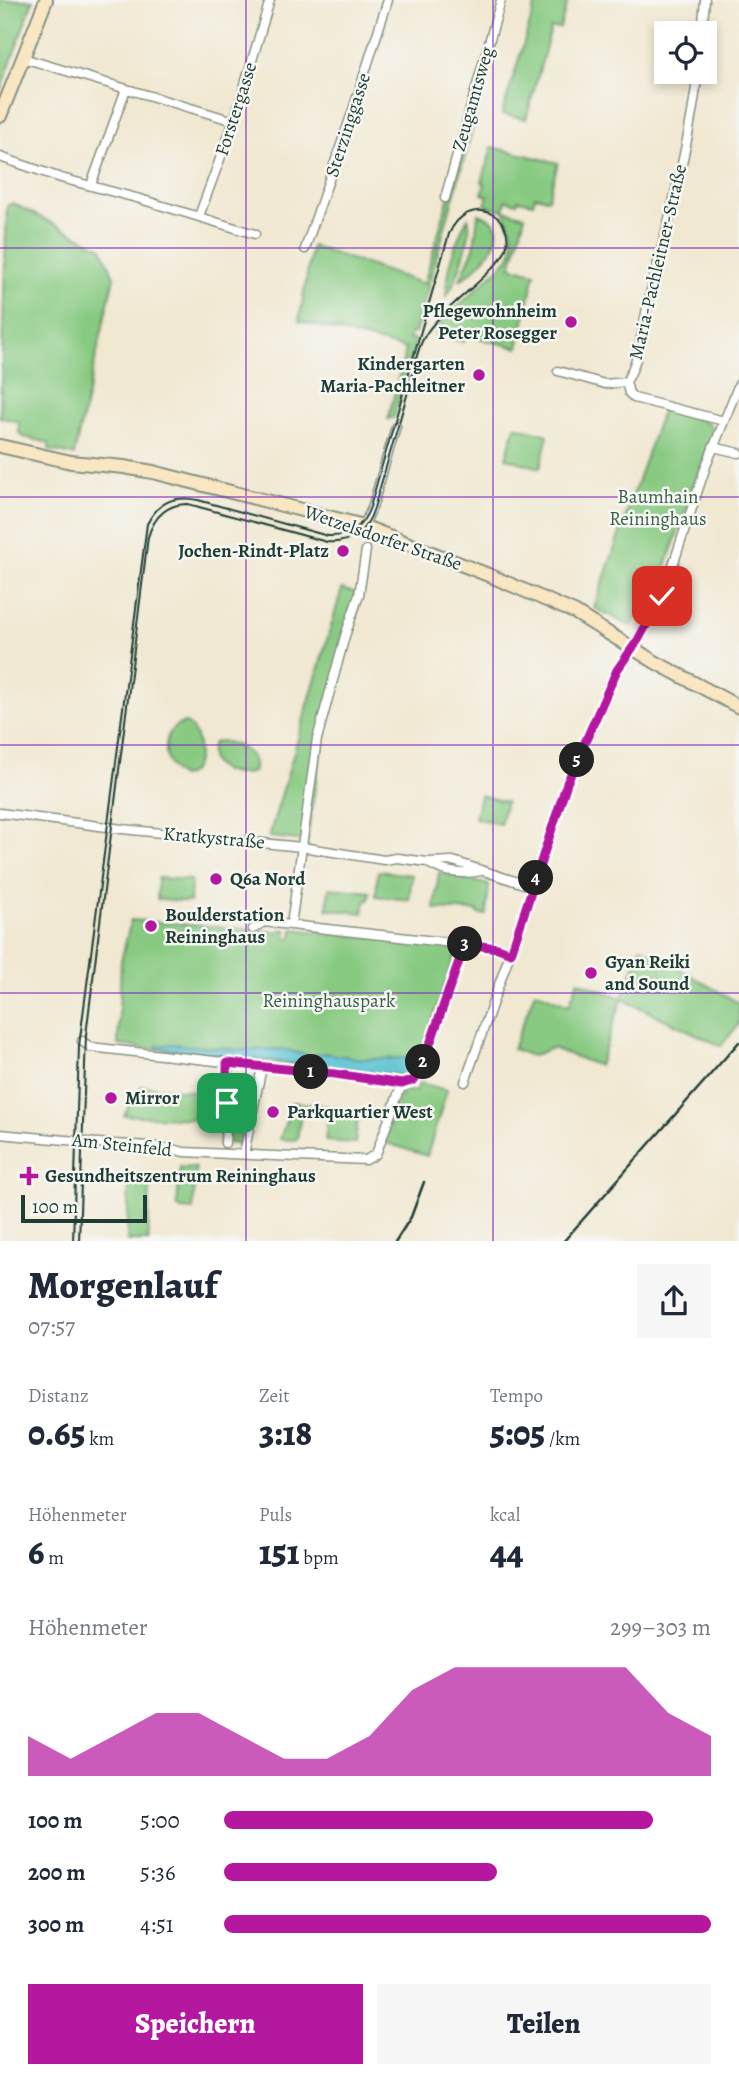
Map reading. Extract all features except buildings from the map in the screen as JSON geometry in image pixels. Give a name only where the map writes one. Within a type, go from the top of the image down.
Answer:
[{"type":"main road","points":[[0,116],[46,0]]},
{"type":"main road","name":"Wetzelsdorfer Straße","points":[[0,446],[71,462],[153,472],[303,509],[363,527],[491,576],[574,612],[632,648],[739,707]]},
{"type":"street","name":"Forstergasse","points":[[199,216],[234,121],[270,0]]},
{"type":"street","name":"Sterzinggasse","points":[[305,249],[354,110],[388,0]]},
{"type":"street","name":"Zeugamtsweg","points":[[445,198],[501,0]]},
{"type":"street","points":[[703,21],[705,0]]},
{"type":"street","points":[[23,58],[234,121]]},
{"type":"street","name":"Maria-Pachleitner-Straße","points":[[558,371],[605,384],[626,382],[635,363],[673,208],[696,84]]},
{"type":"street","points":[[90,185],[126,89]]},
{"type":"street","points":[[0,158],[255,234]]},
{"type":"street","points":[[626,382],[629,393],[634,398],[724,421]]},
{"type":"street","points":[[465,1082],[567,783],[617,670],[657,607],[713,447],[739,384]]},
{"type":"street","points":[[363,527],[372,508],[396,426]]},
{"type":"street","points":[[713,447],[739,453]]},
{"type":"street","points":[[291,925],[317,739],[359,595],[366,550]]},
{"type":"street","name":"Kratkystraße","points":[[0,813],[122,829],[302,846],[384,860],[397,858],[427,862],[466,874],[481,871],[533,887]]},
{"type":"street","points":[[253,929],[264,922],[498,948],[511,953]]},
{"type":"street","points":[[82,1041],[90,1047],[402,1084],[414,1080],[419,1072],[465,944]]},
{"type":"street","points":[[225,1143],[227,1063]]},
{"type":"street","points":[[244,1154],[262,1067]]},
{"type":"street","name":"Am Steinfeld","points":[[0,1134],[164,1147],[184,1152],[371,1159],[380,1145],[402,1084]]},
{"type":"green space","points":[[0,0],[33,0],[0,92]]},
{"type":"green space","points":[[537,0],[568,0],[560,28],[551,28],[526,119],[502,114]]},
{"type":"green space","points":[[472,115],[476,117],[415,333],[411,333],[409,339],[415,342],[394,417],[388,419],[406,349],[299,321],[312,246],[424,284]]},
{"type":"green space","points":[[492,147],[558,163],[548,199],[535,196],[533,203],[506,200],[504,210],[485,205],[488,196],[482,194],[485,183],[482,182]]},
{"type":"green space","points":[[12,203],[102,248],[114,277],[74,455],[49,450],[49,443],[24,437],[19,433],[19,422],[0,417],[7,206]]},
{"type":"green space","points":[[504,210],[525,216],[511,267],[535,273],[518,348],[466,335],[464,342],[436,335],[441,323],[510,257],[513,238]]},
{"type":"green space","points":[[478,214],[491,219],[497,236],[486,257],[460,280],[474,248]]},
{"type":"green space","points":[[468,218],[468,235],[463,258],[446,296],[453,256]]},
{"type":"green space","name":"Baumhain Reininghaus","points":[[664,405],[709,424],[713,433],[663,574],[631,626],[594,608]]},
{"type":"green space","points":[[515,426],[548,435],[540,468],[506,458]]},
{"type":"green space","points":[[342,589],[361,595],[324,728],[307,841],[269,837]]},
{"type":"green space","points":[[186,723],[195,735],[198,753],[193,769],[181,777],[170,765],[166,747],[171,731],[177,725]]},
{"type":"green space","points":[[220,741],[250,754],[254,765],[253,772],[237,774],[215,765],[210,752],[213,743]]},
{"type":"green space","points":[[480,795],[506,802],[500,824],[475,818]]},
{"type":"green space","points":[[378,871],[412,875],[409,900],[376,896]]},
{"type":"green space","points":[[439,872],[489,885],[486,915],[478,914],[478,911],[434,909]]},
{"type":"green space","points":[[158,878],[191,880],[190,902],[157,899]]},
{"type":"green space","points":[[329,888],[370,892],[363,913],[327,909]]},
{"type":"green space","name":"Reininghauspark","points":[[131,920],[280,932],[283,929],[286,930],[286,938],[292,938],[293,929],[458,947],[422,1051],[409,1079],[118,1045],[121,961]]},
{"type":"green space","points":[[641,947],[739,1003],[739,1024],[721,1046],[622,999],[599,1066],[552,1048],[532,1056],[513,1049],[535,991],[569,1005],[578,981],[622,998]]},
{"type":"green space","points":[[419,1083],[447,1090],[427,1156],[384,1142],[402,1090],[416,1092]]},
{"type":"green space","points":[[142,1086],[196,1092],[193,1119],[124,1115]]},
{"type":"green space","points":[[292,1102],[359,1110],[355,1143],[325,1141],[328,1117],[301,1113],[297,1140],[280,1139]]},
{"type":"green space","points":[[229,1106],[244,1110],[247,1118],[240,1144],[228,1143]]},
{"type":"green space","points":[[180,1167],[196,1168],[193,1210],[177,1206]]},
{"type":"green space","points":[[129,1182],[150,1184],[150,1241],[127,1241]]},
{"type":"water","points":[[171,1044],[242,1050],[282,1049],[311,1056],[324,1053],[363,1059],[413,1058],[406,1076],[156,1046]]},
{"type":"tram line","points":[[73,1241],[79,1046],[147,524],[162,505],[174,500],[189,499],[328,536],[349,533],[359,525],[370,507],[449,234],[457,221],[467,213],[489,213],[498,218],[504,226],[506,249],[493,268],[444,313],[426,334],[418,352],[374,508],[363,529],[344,541],[327,542],[188,504],[174,506],[162,513],[148,537],[86,1035],[79,1241]]},
{"type":"railway","points":[[564,1241],[739,1042]]},
{"type":"railway","points":[[396,1241],[411,1217],[424,1182]]},
{"type":"place","name":"Pflegewohnheim Peter Rosegger","points":[[571,322]]},
{"type":"place","name":"Kindergarten Maria-Pachleitner","points":[[479,375]]},
{"type":"place","name":"Jochen-Rindt-Platz","points":[[343,551]]},
{"type":"place","name":"Q6a Nord","points":[[216,879]]},
{"type":"place","name":"Boulderstation Reininghaus","points":[[151,926]]},
{"type":"place","name":"Gyan Reiki and Sound","points":[[591,973]]},
{"type":"place","name":"Mirror","points":[[111,1098]]},
{"type":"place","name":"Parkquartier West","points":[[273,1112]]},
{"type":"place","name":"Gesundheitszentrum Reininghaus","points":[[29,1176]]},
{"type":"route","points":[[227,1103],[227,1063],[402,1084],[410,1083],[417,1077],[465,944],[498,948],[511,953],[567,783],[617,670],[638,640],[662,596]]}]
